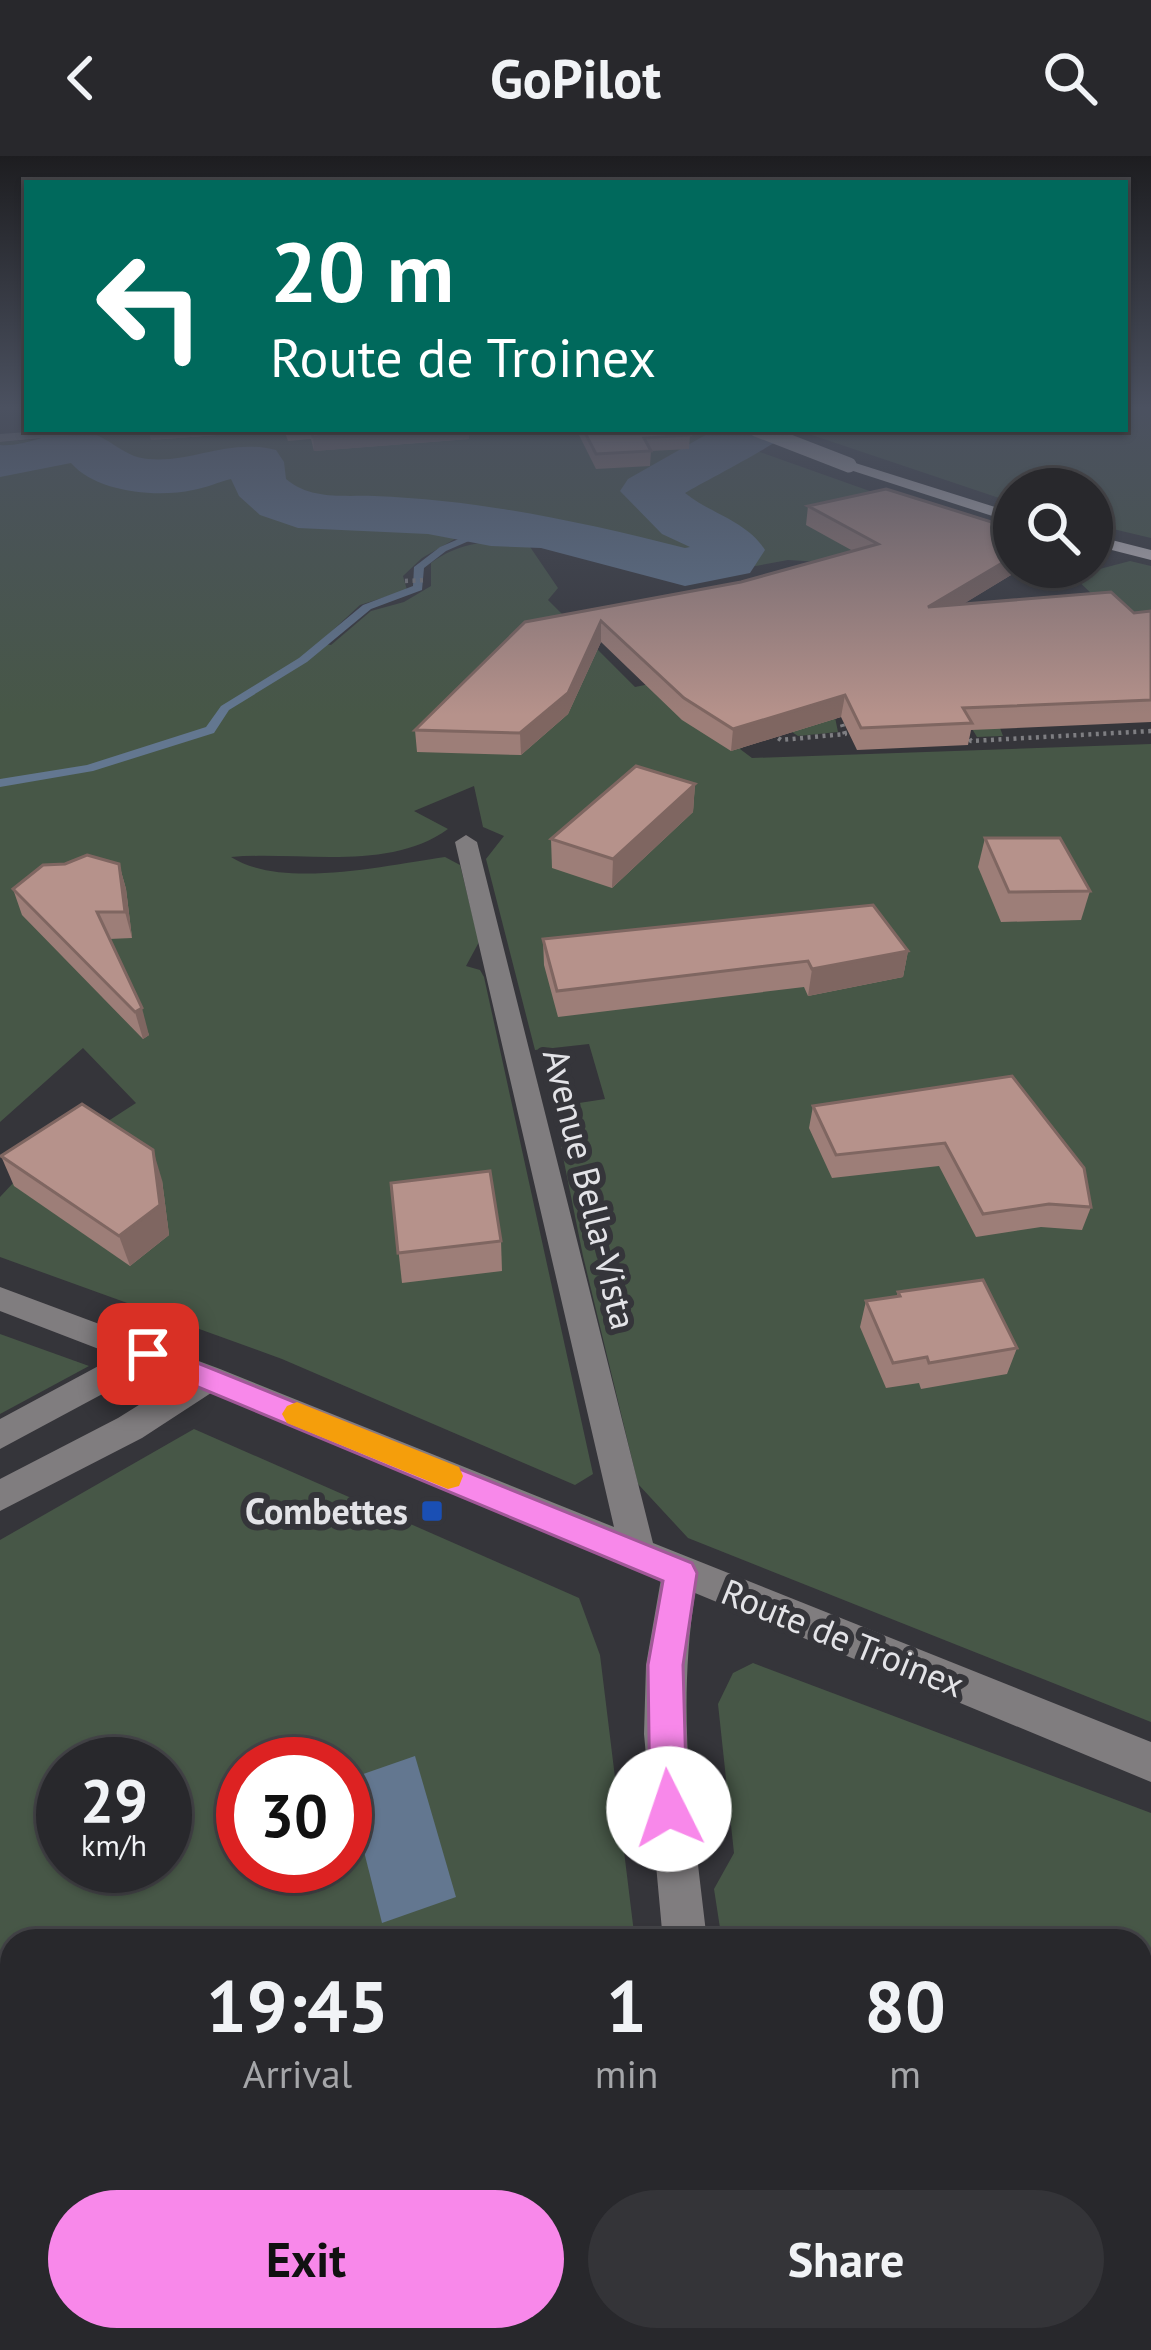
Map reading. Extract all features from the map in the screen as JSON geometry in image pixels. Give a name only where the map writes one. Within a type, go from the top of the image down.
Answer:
[{"type":"main road","points":[[1113,545],[1151,555]]},
{"type":"street","name":"Avenue Bella-Vista","points":[[466,842],[638,1554]]},
{"type":"street","name":"Route de Troinex","points":[[0,1299],[209,1378],[1151,1762]]},
{"type":"street","points":[[0,1436],[148,1354]]},
{"type":"street","points":[[0,1496],[92,1449],[209,1378]]},
{"type":"street","points":[[680,1573],[665,1665],[664,1734],[684,1929]]},
{"type":"path","points":[[404,581],[427,580]]},
{"type":"path","points":[[772,734],[781,740],[844,734],[842,724],[849,723]]},
{"type":"path","points":[[960,724],[970,741],[1151,731]]},
{"type":"green space","points":[[0,510],[924,510],[971,527],[820,562],[788,560],[691,578],[636,568],[548,539],[524,538],[558,588],[548,600],[635,687],[821,649],[838,732],[798,736],[781,725],[740,749],[752,758],[1151,744],[1151,1722],[688,1538],[638,1484],[553,1107],[605,1099],[589,1044],[535,1050],[486,859],[504,836],[483,827],[474,786],[414,811],[448,829],[399,851],[343,857],[231,857],[252,867],[306,874],[445,857],[460,865],[479,942],[466,966],[480,970],[484,977],[593,1474],[575,1485],[282,1359],[0,1257],[0,1197],[14,1182],[136,1103],[83,1048],[0,1122]],"holes":[[[465,533],[515,537],[472,544],[431,563],[431,586],[404,602],[371,611],[331,645],[319,643],[360,605],[407,590],[403,576],[422,558]]]},
{"type":"green space","points":[[1113,510],[1151,510],[1151,538],[1113,529]]},
{"type":"green space","points":[[1130,561],[1151,566],[1151,721],[1000,728],[1003,736],[977,737],[968,722],[1132,632],[1086,588],[1113,588],[1113,565]]},
{"type":"green space","points":[[0,1334],[89,1366],[0,1414]]},
{"type":"green space","points":[[194,1429],[579,1598],[600,1655],[634,1929],[0,1929],[0,1540]]},
{"type":"green space","points":[[753,1663],[1151,1813],[1151,1929],[720,1929],[714,1889],[734,1853],[718,1704],[733,1673]]},
{"type":"water","points":[[415,1756],[456,1897],[382,1923],[372,1883],[372,1771]]},
{"type":"building","points":[[816,510],[954,510],[993,522],[993,568],[928,607],[1111,592],[1134,613],[1151,611],[1151,700],[963,708],[972,723],[861,728],[845,695],[733,729],[684,698],[601,621],[568,693],[520,733],[415,730],[525,622],[741,582],[878,544]]},
{"type":"building","points":[[636,766],[695,784],[613,859],[551,839]]},
{"type":"building","points":[[985,838],[1060,838],[1090,891],[1009,892]]},
{"type":"building","points":[[87,855],[119,864],[125,912],[97,912],[142,1008],[135,1012],[13,889],[43,865],[65,864]]},
{"type":"building","points":[[873,905],[908,951],[812,969],[808,961],[557,991],[543,939]]},
{"type":"building","points":[[1012,1076],[1084,1168],[1091,1207],[1049,1204],[983,1214],[945,1143],[836,1155],[813,1106]]},
{"type":"building","points":[[82,1104],[153,1150],[160,1205],[119,1236],[1,1156]]},
{"type":"building","points":[[490,1171],[501,1241],[398,1253],[391,1183]]},
{"type":"building","points":[[983,1280],[1017,1348],[929,1363],[927,1357],[893,1363],[866,1301]]},
{"type":"waterway","points":[[297,510],[428,516],[491,528],[543,530],[685,567],[728,560],[734,550],[731,544],[671,510]]},
{"type":"waterway","points":[[0,783],[89,768],[210,730],[225,708],[303,660],[367,607],[418,588],[419,567],[443,549],[491,528]]},
{"type":"slow traffic","points":[[297,1414],[448,1476]]},
{"type":"place","name":"Combettes","points":[[432,1511]]},
{"type":"route","points":[[148,1354],[680,1573],[665,1665],[669,1809]]}]
